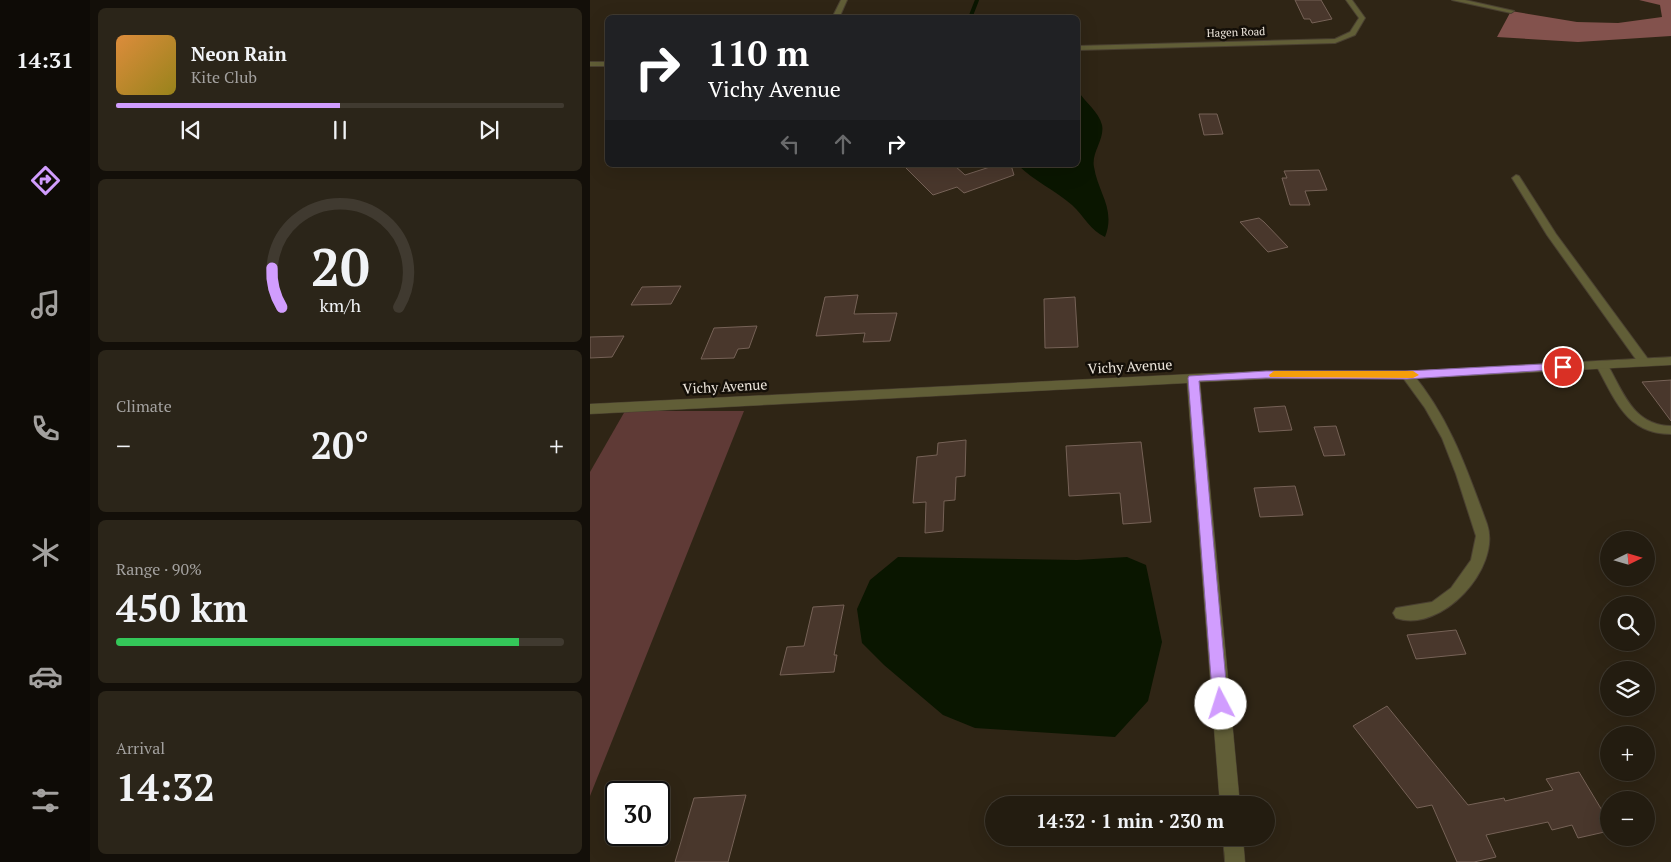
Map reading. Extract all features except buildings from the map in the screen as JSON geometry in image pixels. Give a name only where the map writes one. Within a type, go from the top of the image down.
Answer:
[{"type":"street","name":"Vichy Avenue","points":[[590,409],[1193,378],[1266,375],[1407,375],[1671,361]]},
{"type":"street","points":[[1193,378],[1229,796]]},
{"type":"street","points":[[1234,846],[1235,862]]},
{"type":"lane","points":[[836,15],[844,0]]},
{"type":"lane","name":"Hagen Road","points":[[1080,48],[1335,41],[1354,34],[1362,18],[1349,0]]},
{"type":"lane","points":[[1455,0],[1511,11]]},
{"type":"lane","points":[[590,64],[605,64]]},
{"type":"lane","points":[[1516,178],[1552,235],[1644,362]]},
{"type":"lane","points":[[1602,364],[1629,410],[1640,423],[1658,430],[1671,430]]},
{"type":"lane","points":[[1401,613],[1428,610],[1439,605],[1461,587],[1480,556],[1483,537],[1466,480],[1442,426],[1426,398],[1407,375]]},
{"type":"shaded area","points":[[1639,0],[1671,0],[1671,36],[1578,42],[1497,37],[1511,11],[1577,22],[1618,23],[1662,17],[1660,5]]},
{"type":"shaded area","points":[[1080,93],[1095,111],[1102,125],[1102,136],[1094,156],[1094,167],[1107,209],[1108,227],[1105,237],[1092,227],[1072,205],[1020,167],[1080,167]]},
{"type":"shaded area","points":[[625,411],[744,411],[590,796],[590,472]]},
{"type":"shaded area","points":[[898,557],[1077,560],[1127,557],[1146,565],[1162,642],[1148,701],[1115,737],[975,728],[943,715],[884,665],[862,643],[857,609],[870,580]]},
{"type":"waterway","points":[[971,15],[977,0]]},
{"type":"slow traffic","points":[[1274,375],[1413,375]]},
{"type":"route","points":[[1221,704],[1193,378],[1266,375],[1407,375],[1563,367]]}]
